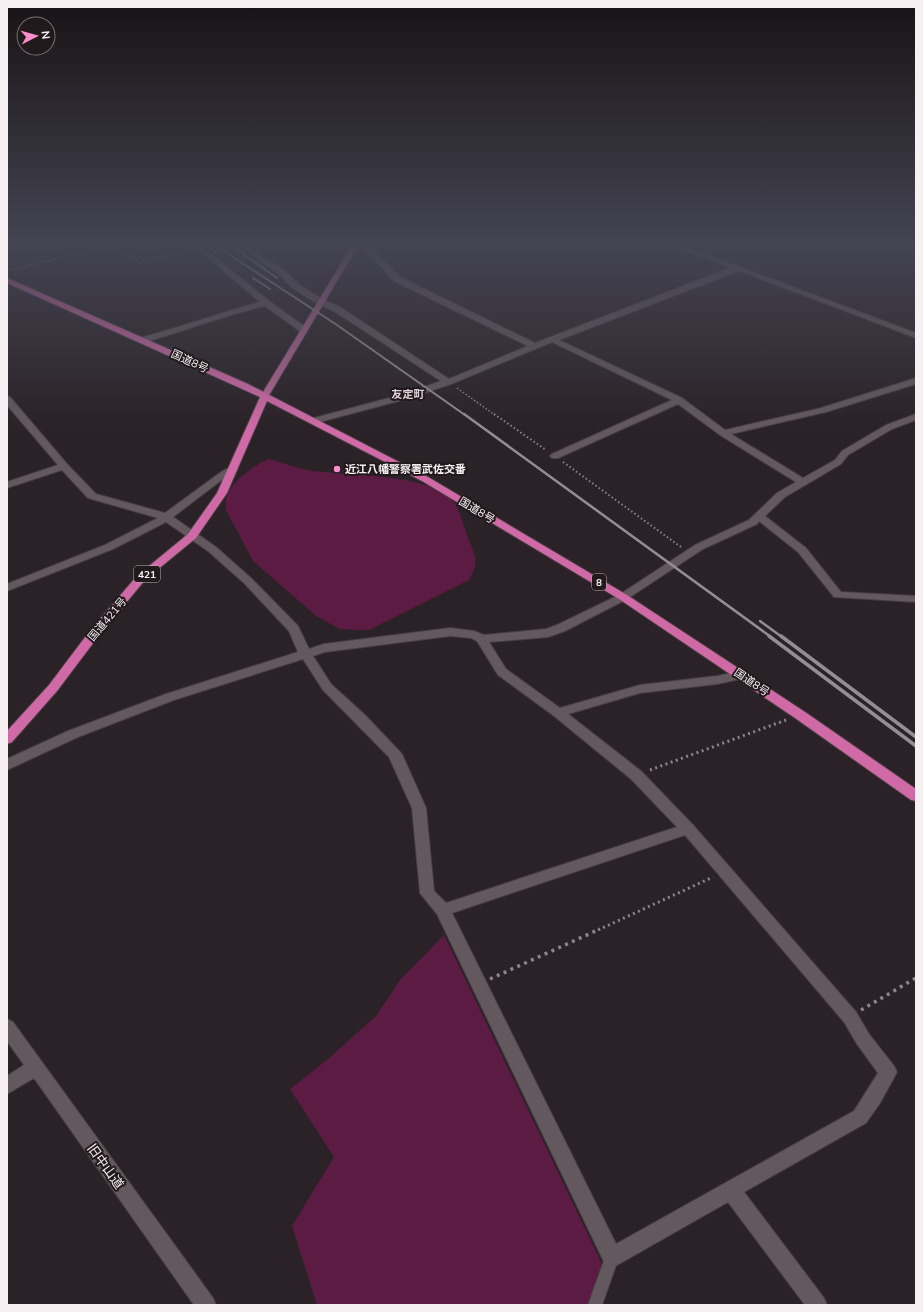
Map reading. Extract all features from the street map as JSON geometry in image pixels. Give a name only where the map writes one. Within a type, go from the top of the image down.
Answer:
[{"type":"highway","name":"国道8号","points":[[65,305],[144,340],[264,397],[425,479],[624,597],[800,715],[916,796]]},
{"type":"highway","name":"国道421号","points":[[7,739],[53,688],[96,632],[141,578],[192,536],[214,507],[233,469],[245,438],[264,397]]},
{"type":"main road","points":[[264,397],[319,305]]},
{"type":"street","points":[[144,340],[193,326],[223,314],[254,305]]},
{"type":"street","points":[[270,305],[304,330]]},
{"type":"street","points":[[328,305],[337,309],[448,382]]},
{"type":"street","points":[[451,305],[535,346]]},
{"type":"street","points":[[313,421],[407,396],[448,382],[535,346],[642,305]]},
{"type":"street","points":[[835,305],[916,336]]},
{"type":"street","points":[[553,340],[679,400],[722,433],[803,482]]},
{"type":"street","points":[[722,433],[823,410],[916,381]]},
{"type":"street","points":[[7,398],[64,466],[92,496],[166,517],[212,549],[248,581],[294,629],[305,653],[327,687],[395,754],[419,808],[427,893],[443,910],[612,1257],[860,1116],[874,1097],[888,1072],[863,1039],[850,1017],[688,829],[636,775],[558,713],[502,672],[482,639]]},
{"type":"street","points":[[555,456],[679,400]]},
{"type":"street","points":[[7,765],[73,734],[170,697],[324,648],[450,632],[474,635],[482,639],[548,633],[624,597],[699,547],[753,522],[781,495],[838,462],[845,453],[889,428],[916,417]]},
{"type":"street","points":[[7,485],[64,466]]},
{"type":"street","points":[[7,588],[122,540],[166,517],[220,476],[233,469]]},
{"type":"street","points":[[759,516],[802,550],[838,595],[916,599]]},
{"type":"street","points":[[558,713],[640,689],[717,680],[741,675]]},
{"type":"street","points":[[443,910],[688,829]]},
{"type":"street","name":"旧中山道","points":[[7,1027],[206,1305]]},
{"type":"street","points":[[7,1086],[36,1068]]},
{"type":"street","points":[[731,1190],[816,1305]]},
{"type":"lane","points":[[595,1305],[612,1257]]},
{"type":"path","points":[[448,382],[555,456],[689,554]]},
{"type":"path","points":[[636,775],[800,715]]},
{"type":"path","points":[[479,984],[725,872]]},
{"type":"path","points":[[850,1017],[916,978]]},
{"type":"shaded area","points":[[269,459],[313,471],[383,477],[420,483],[435,488],[447,495],[457,508],[474,553],[475,562],[469,580],[369,630],[340,629],[316,616],[253,561],[226,510],[228,493],[237,481],[256,465]]},
{"type":"shaded area","points":[[444,935],[601,1262],[600,1305],[317,1305],[292,1226],[334,1157],[290,1089],[328,1059],[376,1016],[400,980]]},
{"type":"railway","points":[[307,305],[465,415]]},
{"type":"railway","points":[[464,414],[771,637]]},
{"type":"railway","points":[[760,621],[782,637]]},
{"type":"railway","points":[[769,636],[916,746]]},
{"type":"railway","points":[[781,636],[916,737]]},
{"type":"place","name":"近江八幡警察署武佐交番","points":[[337,469]]},
{"type":"district","name":"友定町","points":[[408,394]]}]
